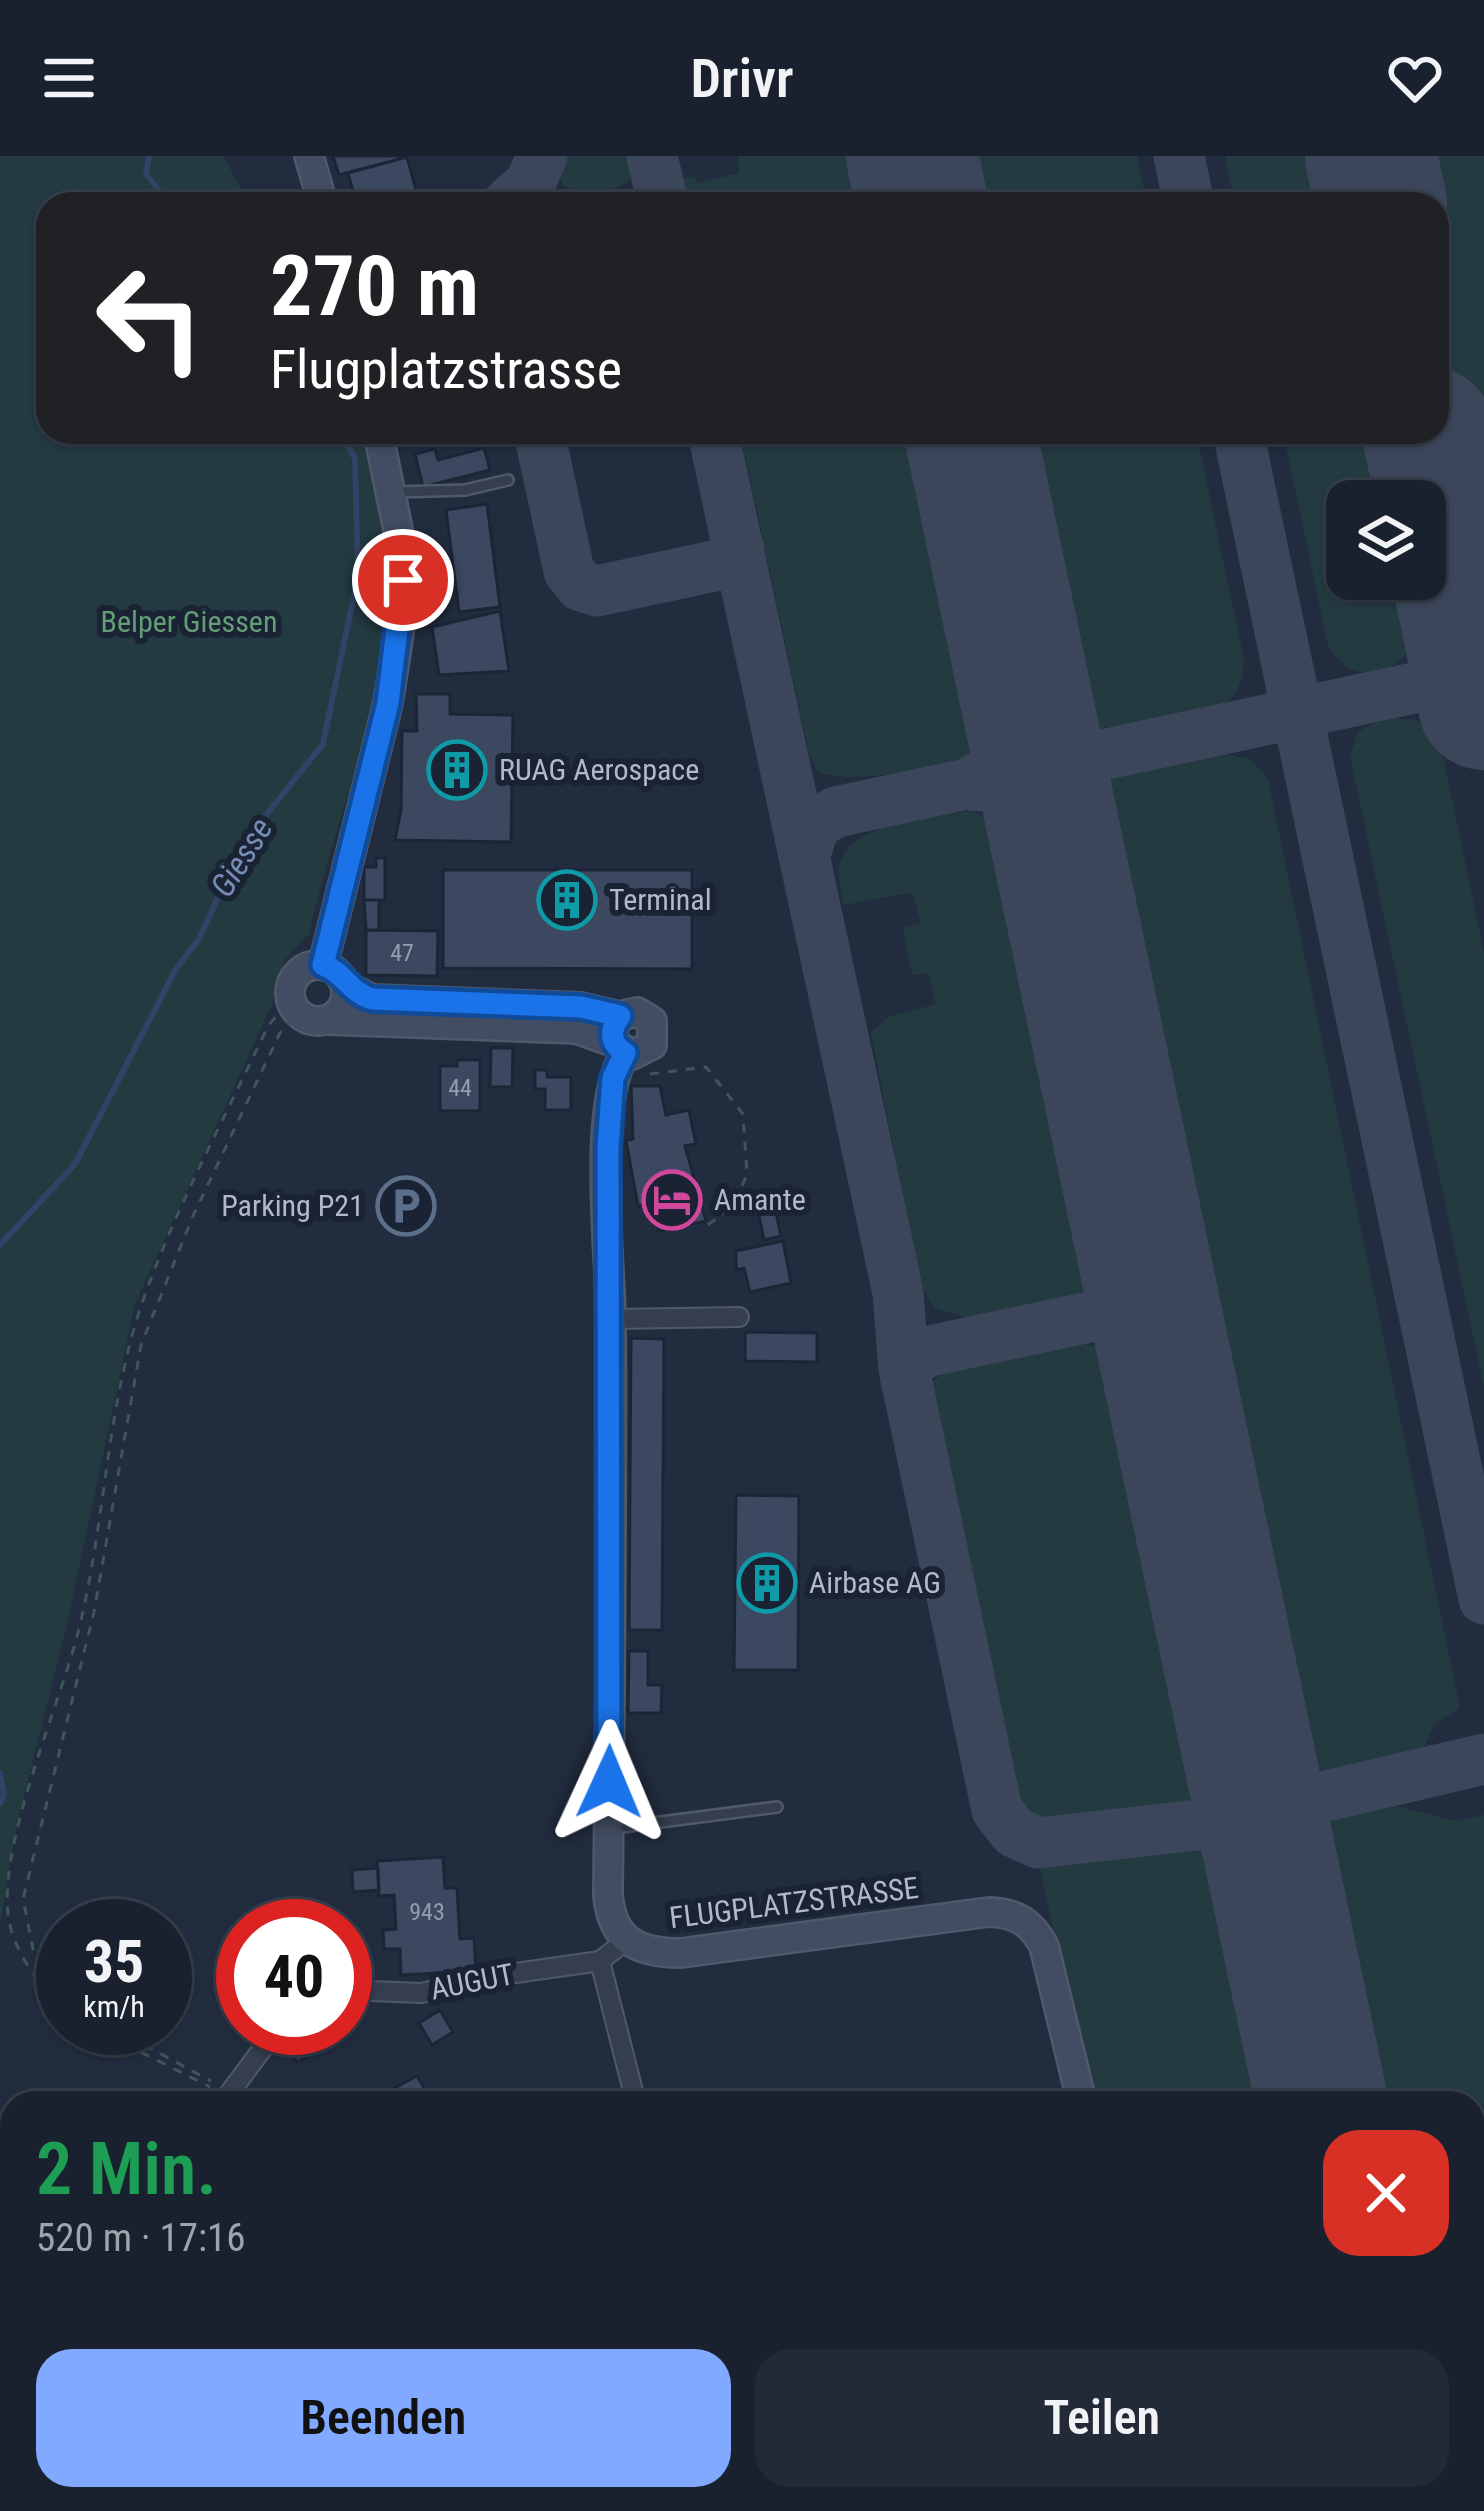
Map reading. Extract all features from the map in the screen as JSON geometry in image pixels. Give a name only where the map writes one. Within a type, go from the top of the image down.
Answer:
[{"type":"street","points":[[310,156],[320,192]]},
{"type":"street","points":[[323,965],[394,669],[403,554],[380,444]]},
{"type":"street","points":[[618,1048],[576,1029],[312,1021],[294,1006],[296,975],[310,965],[323,965],[336,970],[346,986],[372,999],[581,1007],[618,1048],[608,1148],[608,1828],[609,1910],[625,1940],[599,1961],[633,2091]]},
{"type":"street","points":[[328,1020],[344,1006],[346,986]]},
{"type":"street","points":[[611,1319],[739,1317]]},
{"type":"street","name":"FLUGPLATZSTRASSE","points":[[625,1940],[639,1949],[681,1953],[989,1912],[1020,1918],[1036,1930],[1044,1946],[1079,2091]]},
{"type":"street","name":"AUGUT","points":[[372,1991],[422,1993],[472,1979],[599,1961]]},
{"type":"street","points":[[231,2091],[258,2055]]},
{"type":"lane","points":[[390,492],[465,490],[508,480]]},
{"type":"lane","points":[[608,1828],[777,1808]]},
{"type":"path","points":[[36,1957],[25,1924],[25,1885],[94,1612],[141,1345],[193,1216],[294,1006]]},
{"type":"path","points":[[36,1974],[24,1960],[9,1922],[8,1889],[22,1816],[77,1636],[141,1306],[268,1026],[294,1006]]},
{"type":"path","points":[[618,1048],[706,1067],[743,1114],[747,1174],[739,1198],[702,1229]]},
{"type":"path","points":[[149,2055],[212,2091]]},
{"type":"path","points":[[166,2055],[203,2074],[218,2091]]},
{"type":"green space","name":"Belper Giessen","points":[[0,156],[223,156],[243,192],[36,192],[36,444],[368,444],[382,489],[391,548],[385,643],[363,742],[309,934],[285,960],[272,1004],[135,1304],[69,1616],[16,1828],[0,1925]]},
{"type":"green space","points":[[558,156],[635,156],[634,176],[609,190],[571,189],[562,186]]},
{"type":"green space","points":[[737,156],[866,156],[874,192],[676,192],[675,180],[694,176],[698,183],[739,173]]},
{"type":"green space","points":[[958,156],[1137,156],[1144,192],[966,192]]},
{"type":"green space","points":[[1225,156],[1316,156],[1324,192],[1232,192]]},
{"type":"green space","points":[[1406,156],[1484,156],[1484,529],[1449,362],[1449,192],[1414,192]]},
{"type":"green space","points":[[743,444],[926,444],[984,721],[980,739],[956,760],[893,774],[831,776],[818,772],[809,754]]},
{"type":"green space","points":[[1019,444],[1199,444],[1244,659],[1238,688],[1216,709],[1080,732]]},
{"type":"green space","points":[[1286,444],[1377,444],[1384,480],[1326,480],[1326,600],[1410,600],[1416,638],[1408,652],[1386,670],[1361,672],[1338,659],[1328,645]]},
{"type":"green space","points":[[1389,717],[1420,721],[1441,746],[1484,952],[1484,1387],[1350,757],[1358,731]]},
{"type":"green space","points":[[1225,754],[1251,759],[1268,779],[1460,1708],[1434,1724],[1424,1748],[1300,1775],[1090,782]]},
{"type":"green space","points":[[970,811],[1000,822],[1012,847],[1099,1264],[1094,1281],[1080,1294],[967,1318],[935,1308],[920,1285],[871,1033],[888,1017],[936,1004],[928,973],[912,975],[903,928],[921,923],[912,893],[843,905],[839,867],[845,852],[874,831]]},
{"type":"green space","points":[[1079,1341],[1107,1351],[1126,1382],[1206,1770],[1198,1797],[1167,1814],[1052,1828],[1027,1823],[1009,1805],[922,1404],[931,1383],[947,1369]]},
{"type":"green space","points":[[1392,1805],[1457,1821],[1484,1815],[1484,2091],[1366,2091],[1308,1812]]},
{"type":"green space","points":[[1205,1844],[1218,1850],[1229,1872],[1275,2091],[1087,2091],[1039,1864]]},
{"type":"building","points":[[333,156],[406,156],[407,157],[339,175]]},
{"type":"building","points":[[407,157],[417,192],[349,192],[353,191],[348,173]]},
{"type":"building","points":[[484,448],[490,470],[423,487],[415,454],[435,449],[438,460]]},
{"type":"building","points":[[487,504],[500,607],[459,612],[446,510]]},
{"type":"building","points":[[500,611],[509,671],[439,675],[432,627]]},
{"type":"building","name":"RUAG Aerospace","points":[[416,694],[450,694],[450,714],[513,715],[511,842],[395,840],[401,809],[402,731],[417,731]]},
{"type":"building","points":[[376,858],[385,858],[385,900],[364,900],[364,867],[376,867]]},
{"type":"building","name":"Terminal","points":[[443,870],[692,870],[692,969],[443,968]]},
{"type":"building","points":[[364,900],[379,900],[379,930],[366,930]]},
{"type":"building","points":[[366,930],[438,931],[437,976],[366,975]]},
{"type":"building","points":[[491,1048],[513,1048],[512,1087],[490,1087]]},
{"type":"building","points":[[457,1060],[480,1060],[480,1111],[440,1111],[440,1066],[457,1066]]},
{"type":"building","points":[[535,1070],[547,1070],[547,1077],[571,1077],[571,1110],[545,1110],[545,1089],[535,1089]]},
{"type":"building","points":[[631,1086],[660,1086],[666,1115],[689,1110],[696,1144],[685,1146],[706,1221],[659,1231],[648,1203],[638,1206],[626,1141],[633,1139]]},
{"type":"building","points":[[775,1208],[781,1236],[764,1240],[758,1211]]},
{"type":"building","points":[[783,1241],[791,1283],[750,1292],[744,1268],[736,1270],[736,1251]]},
{"type":"building","points":[[745,1332],[817,1333],[817,1362],[745,1361]]},
{"type":"building","points":[[631,1338],[664,1339],[662,1630],[629,1630]]},
{"type":"building","name":"Airbase AG","points":[[736,1495],[799,1496],[798,1670],[734,1670]]},
{"type":"building","points":[[629,1651],[648,1651],[648,1685],[662,1685],[661,1713],[628,1713]]},
{"type":"building","points":[[443,1857],[445,1888],[457,1888],[460,1939],[474,1938],[476,1971],[401,1975],[400,1949],[384,1949],[383,1930],[396,1929],[394,1895],[379,1896],[377,1861]]},
{"type":"building","points":[[378,1868],[379,1890],[353,1892],[352,1870]]},
{"type":"building","points":[[440,2010],[453,2032],[432,2045],[419,2023]]},
{"type":"building","points":[[417,2076],[426,2091],[389,2091]]},
{"type":"waterway","name":"Giesse","points":[[149,156],[146,174],[160,192]]},
{"type":"waterway","name":"Giesse","points":[[0,1245],[75,1164],[176,969],[199,939],[242,845],[323,744],[358,576],[355,458],[346,444]]},
{"type":"waterway","name":"Giesse","points":[[0,1773],[4,1794],[0,1803]]},
{"type":"taxiway","points":[[521,192],[530,184],[542,156]]},
{"type":"taxiway","points":[[652,156],[660,192]]},
{"type":"taxiway","points":[[1179,156],[1186,192]]},
{"type":"taxiway","points":[[542,444],[569,571],[581,586],[597,591],[728,563],[739,548]]},
{"type":"taxiway","points":[[716,444],[898,1293],[904,1369],[997,1810],[1014,1832],[1038,1843],[1206,1824],[1224,1826],[1238,1831],[1258,1849],[1280,1904]]},
{"type":"taxiway","points":[[1241,444],[1484,1599]]},
{"type":"taxiway","points":[[806,851],[815,824],[836,812],[1484,673]]},
{"type":"taxiway","points":[[970,782],[997,764],[1014,741],[1022,714],[1022,682]]},
{"type":"taxiway","points":[[970,785],[1000,790],[1024,803],[1043,823],[1057,849]]},
{"type":"taxiway","points":[[1094,1316],[1117,1305],[1132,1286],[1139,1236]]},
{"type":"taxiway","points":[[906,1382],[909,1364],[925,1352],[1094,1316],[1138,1326],[1165,1362]]},
{"type":"taxiway","points":[[1206,1824],[1228,1810],[1241,1792],[1246,1770],[1243,1744]]},
{"type":"taxiway","points":[[1206,1824],[1484,1759]]},
{"type":"runway","points":[[912,156],[920,192]]},
{"type":"runway","points":[[1371,156],[1378,192]]},
{"type":"runway","points":[[973,444],[1319,2091]]},
{"type":"runway","points":[[1430,444],[1484,704]]},
{"type":"place","name":"RUAG Aerospace","points":[[457,770]]},
{"type":"place","name":"Terminal","points":[[567,900]]},
{"type":"place","name":"Amante","points":[[672,1200]]},
{"type":"place","name":"Parking P21","points":[[406,1206]]},
{"type":"place","name":"Airbase AG","points":[[767,1583]]},
{"type":"route","points":[[403,580],[388,703],[323,965],[336,970],[346,986],[372,999],[581,1007],[620,1016],[612,1032],[625,1053],[613,1078],[608,1148],[609,1782]]}]
